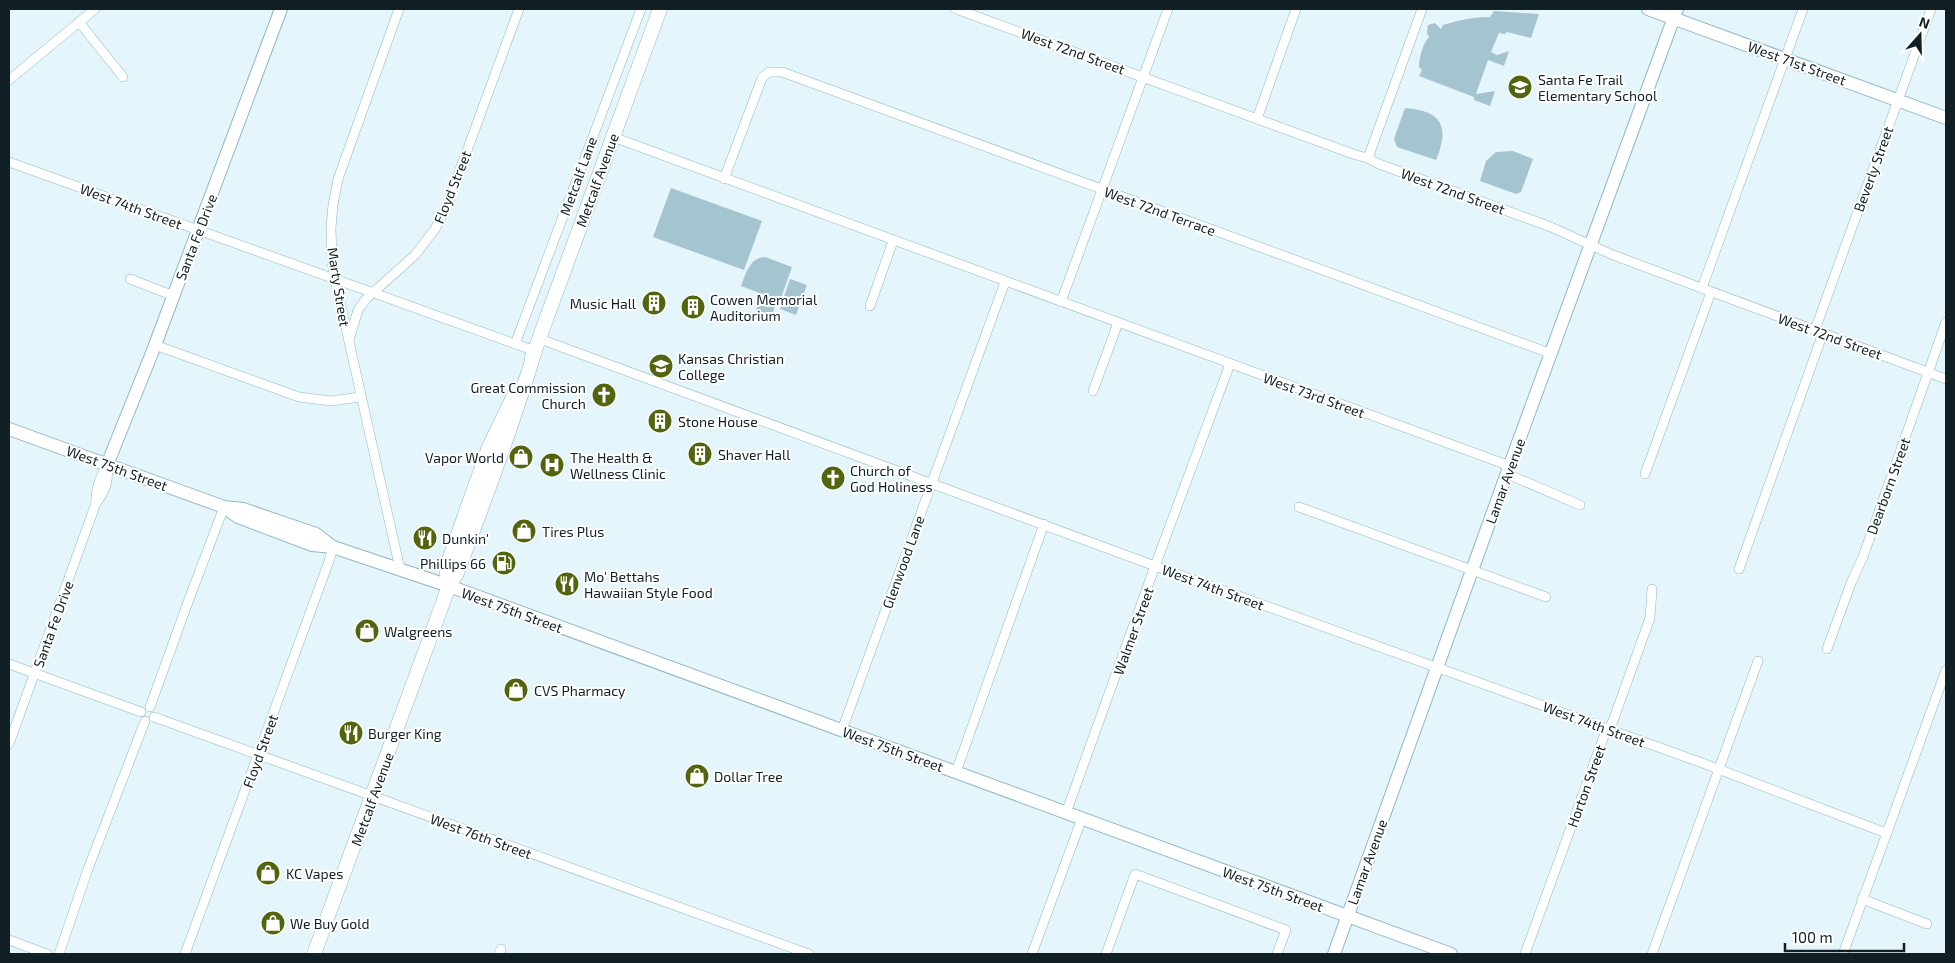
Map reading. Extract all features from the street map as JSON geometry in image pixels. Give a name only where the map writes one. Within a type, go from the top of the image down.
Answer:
[{"type":"main road","name":"Metcalf Avenue","points":[[314,954],[449,586],[458,574],[492,482],[537,345],[660,9]]},
{"type":"street","points":[[9,80],[95,9]]},
{"type":"street","name":"Santa Fe Drive","points":[[9,744],[96,504],[95,493],[101,475],[107,465],[174,296],[281,9]]},
{"type":"street","name":"Marty Street","points":[[399,9],[338,179],[331,228],[332,262],[335,279],[400,569]]},
{"type":"street","name":"Floyd Street","points":[[348,341],[358,310],[366,298],[415,255],[435,229],[446,208],[519,9]]},
{"type":"street","name":"Metcalf Lane","points":[[516,344],[640,9]]},
{"type":"street","name":"West 72nd Street","points":[[956,9],[1368,158],[1379,164],[1551,227],[1591,246],[1706,290],[1946,379]]},
{"type":"street","points":[[1061,302],[1168,9]]},
{"type":"street","points":[[1257,119],[1296,9]]},
{"type":"street","points":[[1368,158],[1422,9]]},
{"type":"street","name":"West 71st Street","points":[[1648,9],[1676,14],[1786,59],[1946,118]]},
{"type":"street","points":[[1645,474],[1706,290],[1804,9]]},
{"type":"street","name":"Beverly Street","points":[[1739,569],[1931,9]]},
{"type":"street","name":"Lamar Avenue","points":[[1334,954],[1676,14]]},
{"type":"street","points":[[79,22],[123,77]]},
{"type":"street","name":"West 72nd Terrace","points":[[724,179],[764,75],[768,72],[782,72],[1552,354]]},
{"type":"street","name":"West 73rd Street","points":[[613,137],[1230,364],[1509,470],[1580,506]]},
{"type":"street","name":"West 74th Street","points":[[9,162],[516,344],[537,345],[932,483],[1155,566],[1608,729],[1886,833]]},
{"type":"street","points":[[870,306],[893,241]]},
{"type":"street","points":[[130,279],[174,296]]},
{"type":"street","name":"Glenwood Lane","points":[[842,730],[1005,282]]},
{"type":"street","name":"Dearborn Street","points":[[1827,649],[1866,548],[1946,322]]},
{"type":"street","points":[[1093,391],[1118,323]]},
{"type":"street","points":[[155,345],[299,397],[331,401],[360,397]]},
{"type":"street","name":"Walmer Street","points":[[1066,813],[1098,730],[1155,566],[1230,364]]},
{"type":"street","name":"West 75th Street","points":[[9,429],[224,507],[238,517],[312,545],[333,546],[449,586],[1451,954]]},
{"type":"street","points":[[150,708],[224,507]]},
{"type":"street","points":[[1299,507],[1546,597]]},
{"type":"street","points":[[956,772],[1044,524]]},
{"type":"street","name":"Floyd Street","points":[[185,954],[333,546]]},
{"type":"street","name":"Horton Street","points":[[1525,954],[1650,618],[1652,589]]},
{"type":"street","points":[[1652,954],[1758,661]]},
{"type":"street","points":[[9,664],[141,712]]},
{"type":"street","points":[[1843,954],[1946,670]]},
{"type":"street","points":[[144,708],[150,708],[154,712],[154,717],[150,721],[145,721],[140,716],[141,712],[144,708]]},
{"type":"street","name":"West 76th Street","points":[[154,717],[809,954]]},
{"type":"street","points":[[59,954],[88,869],[145,721]]},
{"type":"street","points":[[1032,954],[1082,818]]},
{"type":"street","points":[[1106,954],[1135,874],[1286,930],[1277,954]]},
{"type":"street","points":[[1862,899],[1927,924]]},
{"type":"street","points":[[9,940],[47,954]]},
{"type":"shaded area","points":[[1494,11],[1539,14],[1531,38],[1507,32],[1505,34],[1499,33],[1491,52],[1497,55],[1509,51],[1504,66],[1488,60],[1476,94],[1495,91],[1490,106],[1474,100],[1474,97],[1419,76],[1422,70],[1419,67],[1421,55],[1429,37],[1427,33],[1428,25],[1435,23],[1441,29],[1443,25],[1455,22],[1472,18],[1490,17]]},
{"type":"shaded area","points":[[1405,108],[1427,113],[1440,122],[1442,138],[1436,160],[1397,147],[1394,139]]},
{"type":"shaded area","points":[[1513,151],[1533,159],[1521,192],[1516,194],[1480,181],[1486,161],[1496,152]]},
{"type":"shaded area","points":[[671,188],[762,221],[744,270],[653,237]]},
{"type":"shaded area","points":[[765,257],[792,267],[781,298],[775,299],[741,286],[752,263]]},
{"type":"shaded area","points":[[790,279],[807,285],[796,315],[780,309]]},
{"type":"shaded area","points":[[759,298],[776,304],[771,318],[756,312]]},
{"type":"place","name":"Santa Fe Trail Elementary School","points":[[1520,87]]},
{"type":"place","name":"Music Hall","points":[[654,303]]},
{"type":"place","name":"Cowen Memorial Auditorium","points":[[693,307]]},
{"type":"place","name":"Kansas Christian College","points":[[661,366]]},
{"type":"place","name":"Great Commission Church","points":[[604,395]]},
{"type":"place","name":"Stone House","points":[[660,421]]},
{"type":"place","name":"Shaver Hall","points":[[700,454]]},
{"type":"place","name":"Vapor World","points":[[521,457]]},
{"type":"place","name":"The Health & Wellness Clinic","points":[[552,465]]},
{"type":"place","name":"Church of God Holiness","points":[[833,478]]},
{"type":"place","name":"Tires Plus","points":[[524,531]]},
{"type":"place","name":"Dunkin'","points":[[425,538]]},
{"type":"place","name":"Phillips 66","points":[[504,563]]},
{"type":"place","name":"Mo' Bettahs Hawaiian Style Food","points":[[567,584]]},
{"type":"place","name":"Walgreens","points":[[367,631]]},
{"type":"place","name":"CVS Pharmacy","points":[[516,690]]},
{"type":"place","name":"Burger King","points":[[351,733]]},
{"type":"place","name":"Dollar Tree","points":[[697,776]]},
{"type":"place","name":"KC Vapes","points":[[268,873]]},
{"type":"place","name":"We Buy Gold","points":[[273,923]]}]
